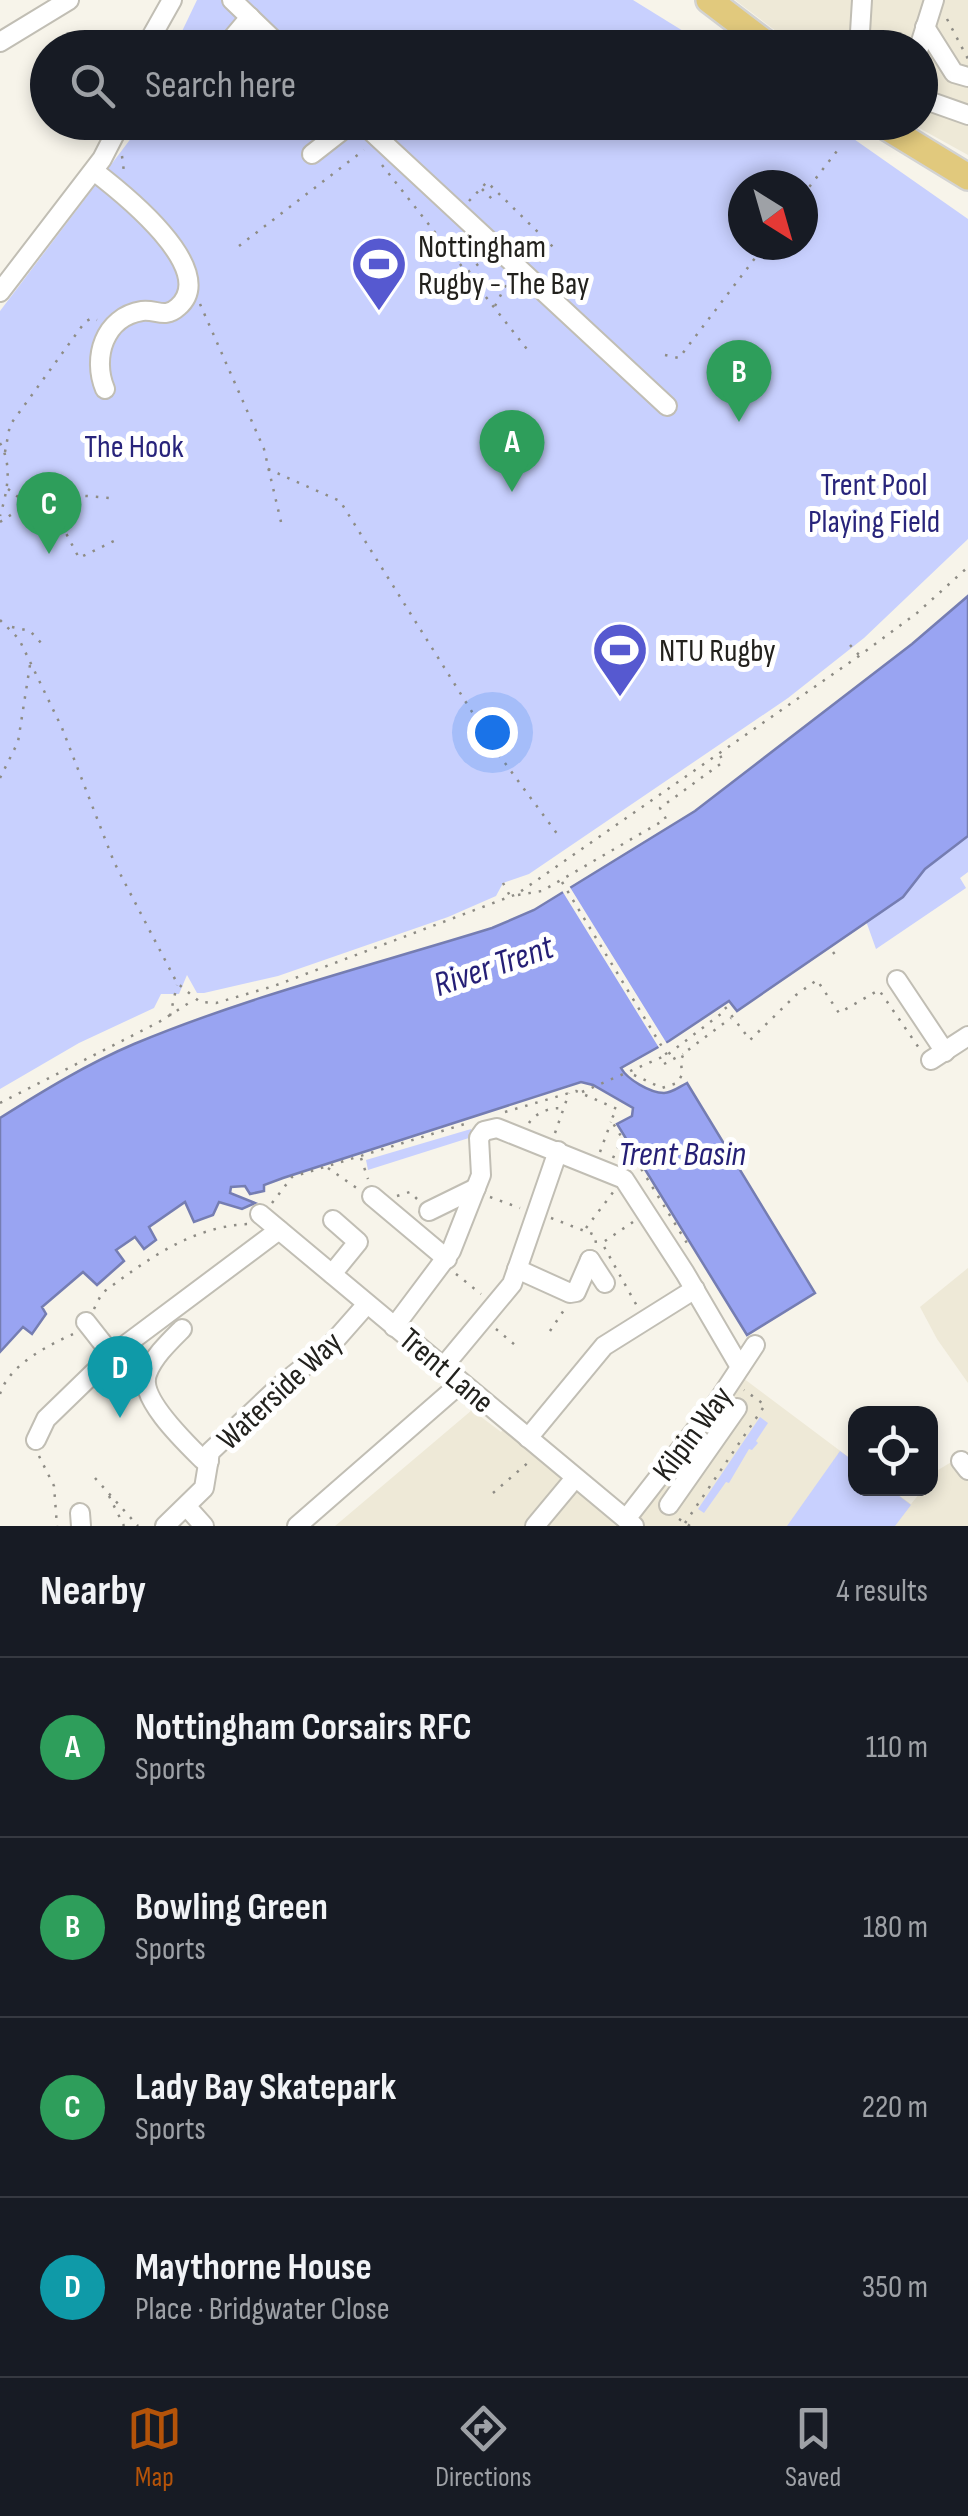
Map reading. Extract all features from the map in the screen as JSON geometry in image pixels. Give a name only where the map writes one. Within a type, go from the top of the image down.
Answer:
[{"type":"highway","points":[[709,0],[748,30]]},
{"type":"highway","points":[[907,140],[964,175]]},
{"type":"street","points":[[0,42],[69,0]]},
{"type":"street","points":[[156,30],[172,0]]},
{"type":"street","points":[[860,30],[862,0]]},
{"type":"street","points":[[233,30],[244,7],[265,30]]},
{"type":"street","points":[[924,30],[939,7]]},
{"type":"street","points":[[938,48],[954,73],[968,77]]},
{"type":"street","points":[[938,104],[968,115]]},
{"type":"street","points":[[0,292],[94,171],[110,140]]},
{"type":"street","points":[[312,154],[330,140]]},
{"type":"street","points":[[381,140],[667,406]]},
{"type":"street","points":[[94,171],[155,222],[178,255],[187,275],[188,292],[180,306],[164,315],[143,310],[124,318],[112,331],[98,354],[97,371],[105,388]]},
{"type":"street","points":[[898,980],[951,1050]]},
{"type":"street","points":[[394,1327],[445,1261],[482,1169],[479,1138],[484,1131],[501,1129],[624,1179],[740,1366]]},
{"type":"street","points":[[443,1367],[512,1284],[554,1150]]},
{"type":"street","points":[[429,1212],[475,1190]]},
{"type":"street","points":[[370,1194],[445,1261]]},
{"type":"street","name":"Trent Lane","points":[[254,1219],[280,1230],[323,1275],[368,1304],[532,1447],[630,1523]]},
{"type":"street","points":[[323,1275],[358,1242],[332,1220]]},
{"type":"street","points":[[36,1440],[46,1419],[112,1355],[280,1230]]},
{"type":"street","points":[[517,1268],[574,1292],[590,1260]]},
{"type":"street","points":[[590,1260],[605,1283]]},
{"type":"street","points":[[532,1447],[604,1346],[698,1294]]},
{"type":"street","name":"Waterside Way","points":[[165,1526],[204,1488],[210,1452],[281,1385],[330,1346],[368,1304]]},
{"type":"street","points":[[84,1323],[112,1355]]},
{"type":"street","points":[[182,1329],[150,1370],[147,1390],[175,1431],[202,1460],[209,1462]]},
{"type":"street","name":"Kilpin Way","points":[[630,1523],[755,1345]]},
{"type":"street","points":[[297,1526],[461,1382]]},
{"type":"street","points":[[669,1506],[736,1410],[718,1400]]},
{"type":"street","points":[[535,1526],[575,1478]]},
{"type":"street","points":[[187,1506],[204,1526]]},
{"type":"path","points":[[939,7],[968,59]]},
{"type":"path","points":[[818,175],[840,146]]},
{"type":"path","points":[[239,246],[368,147]]},
{"type":"path","points":[[379,161],[530,353]]},
{"type":"path","points":[[457,213],[487,182],[553,247],[520,272],[494,308]]},
{"type":"path","points":[[481,188],[492,199]]},
{"type":"path","points":[[431,226],[436,222]]},
{"type":"path","points":[[446,244],[460,232]]},
{"type":"path","points":[[665,356],[679,358],[754,260]]},
{"type":"path","points":[[468,272],[482,261]]},
{"type":"path","points":[[482,290],[496,279]]},
{"type":"path","points":[[188,292],[196,296],[248,412],[281,522]]},
{"type":"path","points":[[0,516],[8,489],[5,452],[10,425],[85,322],[92,318],[112,331]]},
{"type":"path","points":[[0,443],[5,452]]},
{"type":"path","points":[[268,469],[340,501],[499,755],[561,839]]},
{"type":"path","points":[[8,489],[27,504]]},
{"type":"path","points":[[0,522],[27,504],[47,498],[76,493],[110,498]]},
{"type":"path","points":[[47,498],[79,558],[118,539]]},
{"type":"path","points":[[22,508],[29,521]]},
{"type":"path","points":[[0,620],[19,639],[62,728],[114,862],[177,984],[195,1000],[216,1003],[274,986],[517,894],[859,656],[917,613],[968,566]]},
{"type":"path","points":[[8,626],[30,632],[44,646]]},
{"type":"path","points":[[850,645],[859,656]]},
{"type":"path","points":[[0,778],[18,742],[30,664]]},
{"type":"path","points":[[517,894],[533,895],[666,819],[660,808],[723,762],[719,752]]},
{"type":"path","points":[[561,880],[666,1052]]},
{"type":"path","points":[[503,884],[511,897]]},
{"type":"path","points":[[581,1093],[682,1044],[726,1008],[750,1040],[817,980],[839,1013],[879,990]]},
{"type":"path","points":[[170,1016],[177,984]]},
{"type":"path","points":[[0,1104],[195,1000]]},
{"type":"path","points":[[664,1064],[732,1018]]},
{"type":"path","points":[[634,1075],[650,1084],[670,1087],[682,1075],[684,1053]]},
{"type":"path","points":[[554,1150],[569,1092]]},
{"type":"path","points":[[505,1112],[569,1092],[617,1108],[595,1166]]},
{"type":"path","points":[[526,1129],[535,1115],[553,1108],[564,1109]]},
{"type":"path","points":[[612,1120],[698,1260]]},
{"type":"path","points":[[0,1394],[4,1382],[48,1344],[84,1323],[102,1294],[162,1251],[212,1227],[254,1219],[292,1177],[472,1122]]},
{"type":"path","points":[[326,1166],[370,1194],[360,1156]]},
{"type":"path","points":[[585,1230],[624,1179]]},
{"type":"path","points":[[475,1190],[595,1235],[598,1242],[590,1260]]},
{"type":"path","points":[[629,1293],[602,1243],[647,1213]]},
{"type":"path","points":[[445,1261],[515,1345]]},
{"type":"path","points":[[550,1331],[574,1292]]},
{"type":"path","points":[[684,1522],[765,1406],[739,1386]]},
{"type":"path","points":[[493,1493],[532,1447]]},
{"type":"path","points":[[43,1464],[56,1496],[57,1526]]},
{"type":"path","points":[[95,1478],[138,1526]]},
{"type":"path","points":[[102,1486],[124,1526]]},
{"type":"shaded area","points":[[735,0],[968,0],[968,155],[938,138],[938,30],[775,30]]},
{"type":"shaded area","points":[[968,1268],[968,1383],[920,1307]]},
{"type":"shaded area","points":[[739,1375],[848,1457],[848,1496],[900,1496],[911,1504],[917,1496],[938,1496],[938,1470],[968,1452],[968,1526],[335,1526],[472,1410],[501,1432],[506,1426],[626,1523]]},
{"type":"green space","points":[[197,0],[633,0],[682,30],[183,30]]},
{"type":"green space","points":[[130,140],[855,140],[968,219],[968,539],[864,638],[788,698],[529,874],[503,883],[496,896],[448,917],[278,976],[197,993],[187,975],[179,994],[161,994],[154,1008],[79,1043],[0,1089],[0,311]]},
{"type":"green space","points":[[968,836],[968,872],[960,878],[966,888],[876,949],[866,921]]},
{"type":"green space","points":[[471,1129],[472,1137],[368,1170],[366,1160]]},
{"type":"green space","points":[[760,1417],[768,1423],[758,1443],[749,1449],[729,1483],[704,1513],[698,1509]]},
{"type":"green space","points":[[840,1451],[848,1457],[848,1496],[899,1496],[911,1505],[895,1526],[787,1526]]},
{"type":"water","points":[[968,596],[968,836],[925,869],[903,897],[737,1011],[729,1001],[621,1068],[640,1085],[658,1092],[670,1092],[687,1083],[815,1293],[747,1335],[617,1124],[632,1116],[633,1108],[581,1082],[283,1178],[264,1185],[264,1191],[250,1194],[245,1186],[231,1187],[230,1193],[255,1203],[242,1209],[219,1202],[213,1215],[194,1222],[185,1202],[149,1227],[156,1240],[144,1249],[135,1237],[116,1250],[124,1261],[97,1285],[83,1272],[42,1307],[46,1314],[32,1334],[23,1327],[0,1352],[0,1118],[134,1044],[266,996],[492,928],[534,910],[695,811],[912,644]]},
{"type":"pier","points":[[568,883],[669,1047],[661,1051],[561,889]]},
{"type":"place","name":"Nottingham Rugby - The Bay","points":[[379,313]]},
{"type":"place","name":"Bowling Green","points":[[739,422]]},
{"type":"place","name":"Nottingham Corsairs RFC","points":[[512,492]]},
{"type":"place","name":"Lady Bay Skatepark","points":[[49,554]]},
{"type":"place","name":"NTU Rugby","points":[[620,699]]},
{"type":"place","name":"Maythorne House","points":[[120,1418]]},
{"type":"park label","name":"The Hook","points":[[134,446]]},
{"type":"park label","name":"Trent Pool Playing Field","points":[[874,502]]},
{"type":"water label","name":"River Trent","points":[[493,965]]},
{"type":"water label","name":"Trent Basin","points":[[682,1153]]}]
